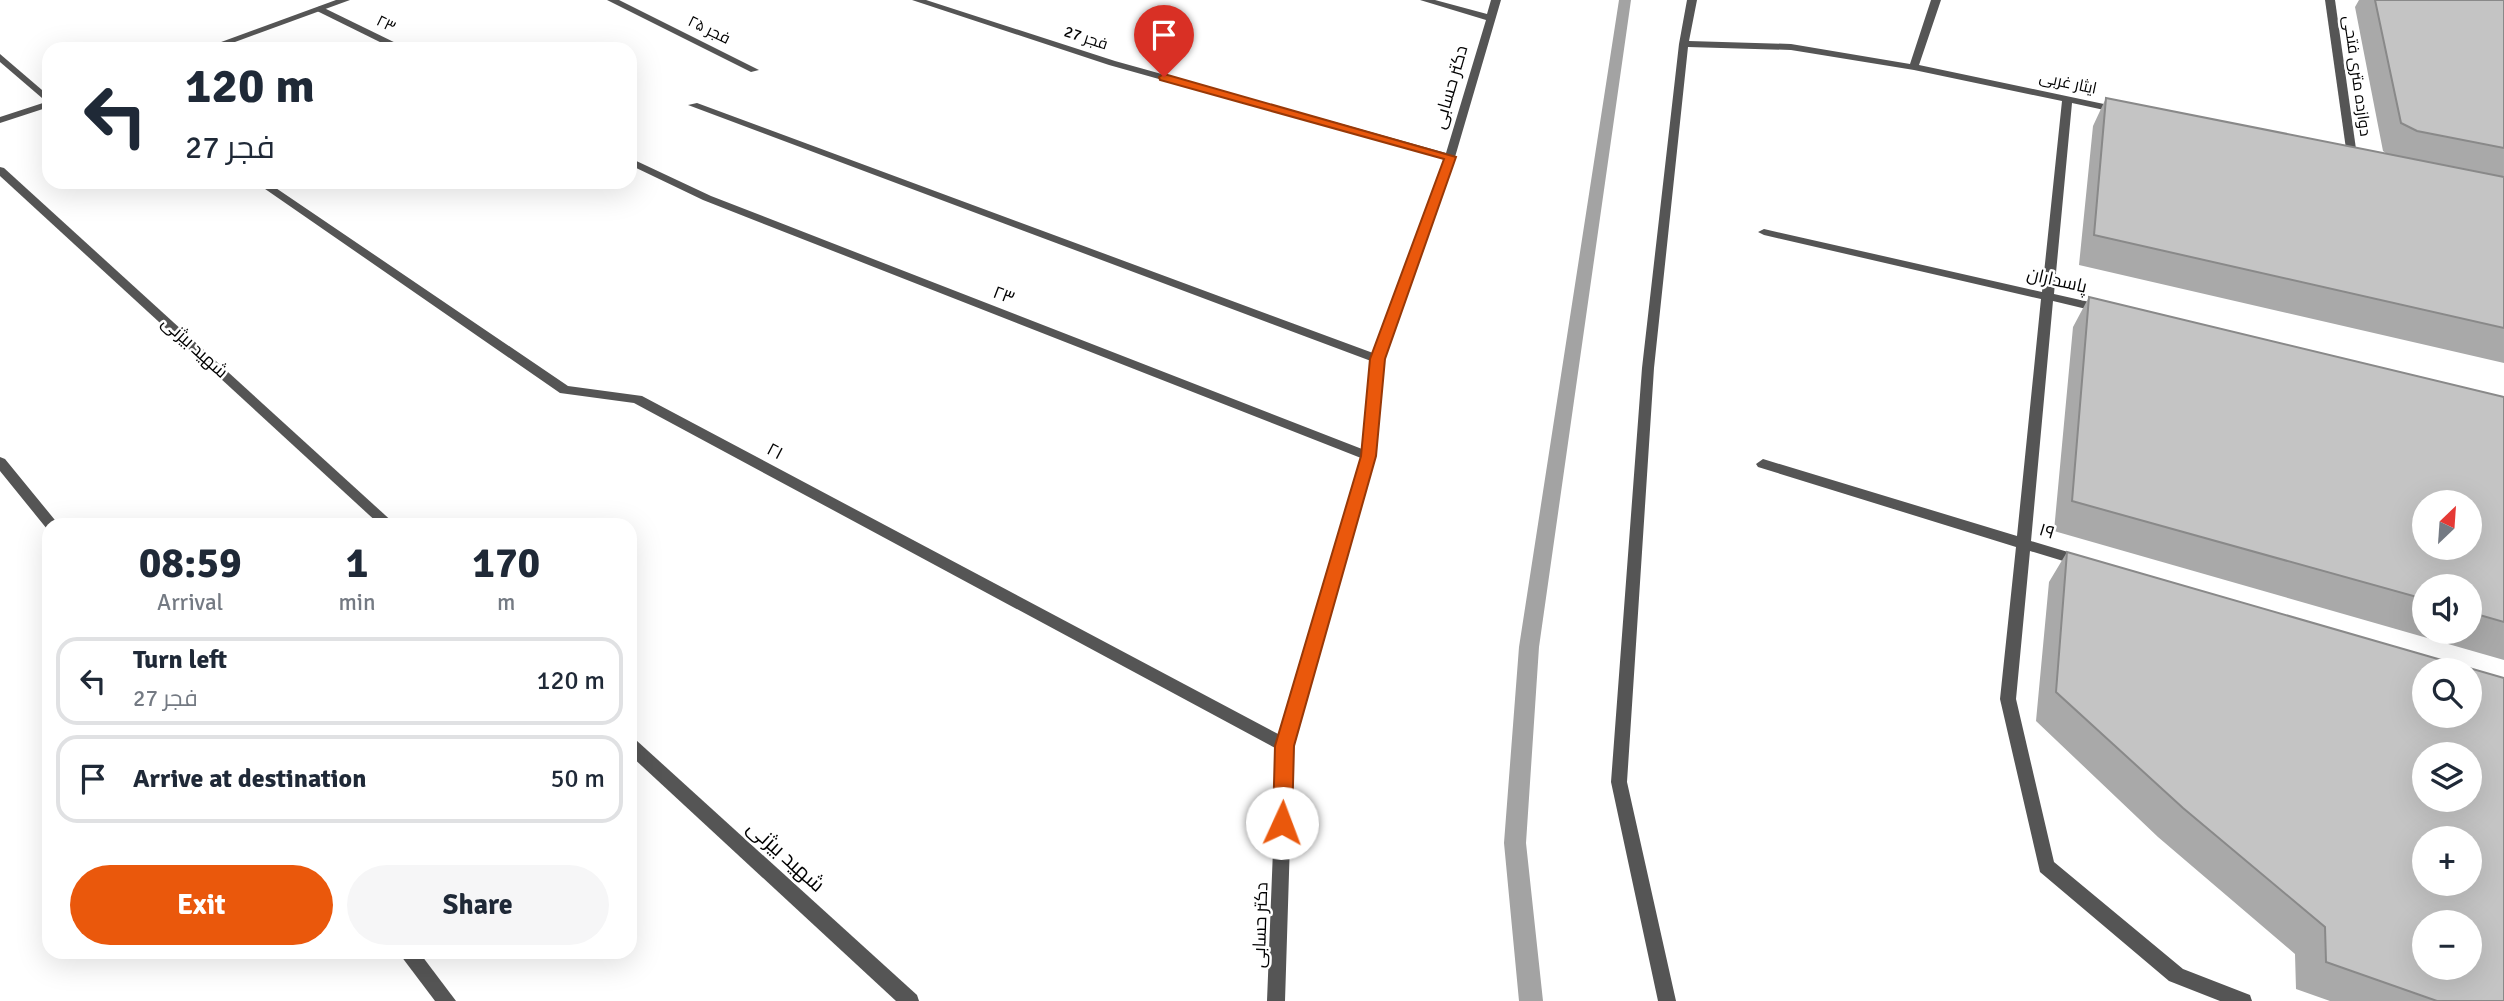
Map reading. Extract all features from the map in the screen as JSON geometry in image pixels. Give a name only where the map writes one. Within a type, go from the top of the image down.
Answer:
[{"type":"street","points":[[227,42],[345,0]]},
{"type":"street","name":"فجر ۲۵","points":[[612,0],[754,70]]},
{"type":"street","name":"فجر 27","points":[[917,0],[1112,63],[1450,157]]},
{"type":"street","points":[[1425,0],[1490,18]]},
{"type":"street","name":"دکتر حسابی","points":[[1276,1001],[1285,746],[1368,456],[1377,359],[1450,157],[1496,0]]},
{"type":"street","points":[[1667,1001],[1619,782],[1648,368],[1684,44],[1692,0]]},
{"type":"street","points":[[1913,67],[1936,0]]},
{"type":"street","name":"دوازده متری فتحی","points":[[2330,0],[2353,156]]},
{"type":"street","name":"۲۳","points":[[320,9],[387,42]]},
{"type":"street","name":"ایثار غربی","points":[[1684,44],[1791,47],[1913,67],[2135,113]]},
{"type":"street","points":[[0,57],[42,96]]},
{"type":"street","points":[[2067,99],[2008,699],[2046,866],[2176,975],[2244,1001]]},
{"type":"street","points":[[0,120],[42,105]]},
{"type":"street","points":[[693,105],[1377,359]]},
{"type":"street","points":[[2339,154],[2365,159]]},
{"type":"street","name":"۲۳","points":[[637,164],[707,198],[1368,456]]},
{"type":"street","name":"شهید بیژنی","points":[[0,170],[381,518]]},
{"type":"street","name":"۲۱","points":[[270,189],[565,390],[637,399],[1285,746]]},
{"type":"street","name":"پاسداران","points":[[1763,232],[2115,312]]},
{"type":"street","points":[[0,462],[46,518]]},
{"type":"street","name":"۱۹","points":[[1763,464],[2102,568]]},
{"type":"street","name":"شهید بیژنی","points":[[637,751],[911,1001]]},
{"type":"street","points":[[413,959],[447,1001]]},
{"type":"building","points":[[2375,0],[2504,0],[2504,148],[2417,131],[2401,123]]},
{"type":"building","points":[[2106,98],[2504,177],[2504,328],[2094,235]]},
{"type":"building","points":[[2089,297],[2504,397],[2504,622],[2482,616],[2482,574],[2412,574],[2412,596],[2072,501]]},
{"type":"building","points":[[2067,552],[2435,658],[2412,658],[2412,728],[2482,728],[2482,672],[2504,678],[2504,1001],[2437,1001],[2326,962],[2325,927],[2183,808],[2056,692]]},
{"type":"waterway","points":[[1531,1001],[1515,843],[1529,647],[1625,0]]},
{"type":"route","points":[[1164,77],[1450,157],[1377,359],[1368,456],[1285,746],[1282,823]]}]
